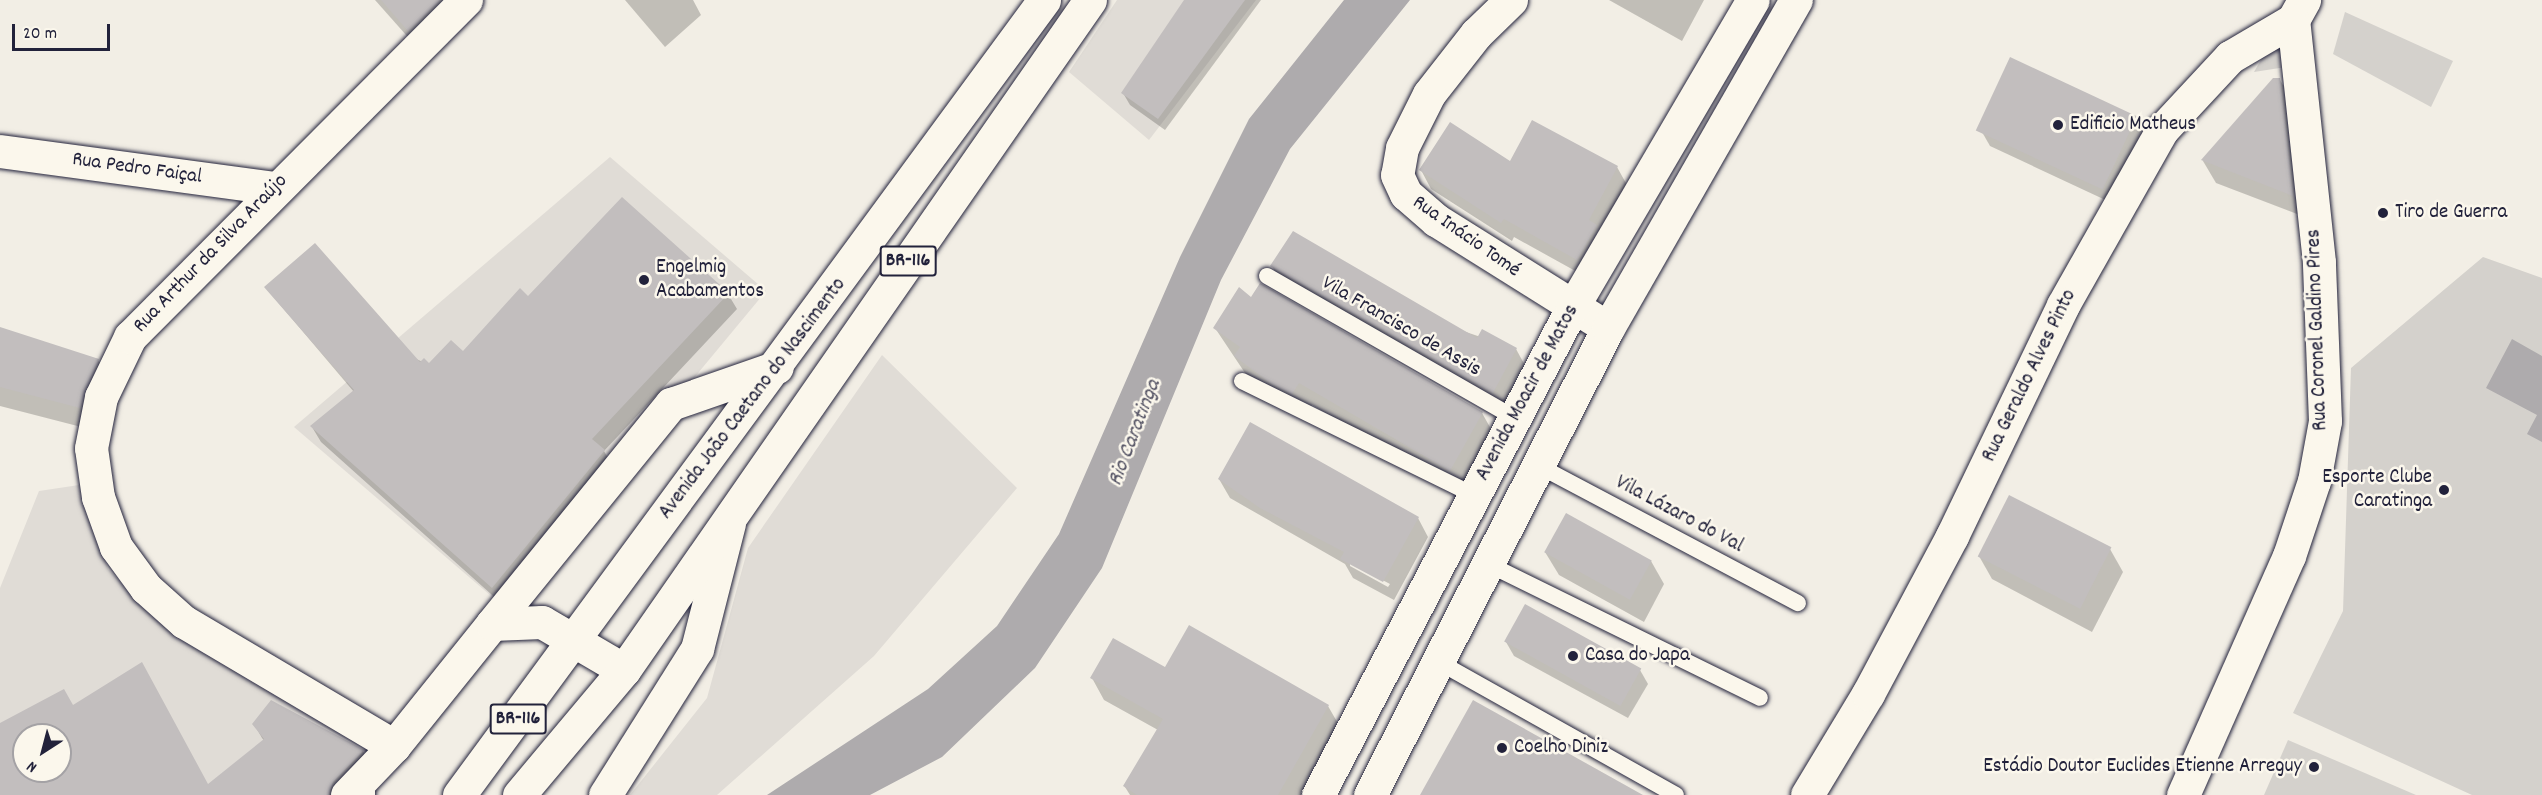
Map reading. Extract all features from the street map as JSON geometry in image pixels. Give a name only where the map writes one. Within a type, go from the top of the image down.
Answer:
[{"type":"main road","name":"Rua Arthur da Silva Araújo","points":[[394,746],[184,622],[146,588],[116,547],[98,497],[91,448],[100,397],[130,337],[274,188],[466,0]]},
{"type":"main road","name":"Avenida João Caetano do Nascimento","points":[[459,795],[777,368],[1044,0]]},
{"type":"main road","name":"Avenida João Caetano do Nascimento","points":[[519,795],[624,670],[729,523],[1090,0]]},
{"type":"main road","name":"Rua Inácio Tomé","points":[[1511,0],[1476,34],[1429,94],[1402,148],[1396,175],[1406,194],[1436,220],[1572,308],[1608,328]]},
{"type":"main road","name":"Avenida Moacir de Matos","points":[[1317,795],[1572,308],[1753,0]]},
{"type":"main road","name":"Avenida Moacir de Matos","points":[[1370,795],[1608,328],[1796,0]]},
{"type":"main road","name":"Rua Geraldo Alves Pinto","points":[[1808,795],[1868,694],[1952,536],[2063,305],[2162,130],[2230,57],[2298,10]]},
{"type":"main road","name":"Rua Coronel Galdino Pires","points":[[2183,795],[2289,556],[2314,481],[2325,421],[2319,262],[2298,10]]},
{"type":"main road","name":"Rua Pedro Faiçal","points":[[0,151],[274,188]]},
{"type":"main road","points":[[354,792],[394,746],[671,404],[777,368]]},
{"type":"main road","name":"Avenida João Caetano do Nascimento","points":[[605,795],[697,649],[729,523]]},
{"type":"main road","points":[[492,624],[542,622],[624,670]]},
{"type":"lane","name":"Vila Francisco de Assis","points":[[1267,276],[1513,417]]},
{"type":"lane","points":[[1242,381],[1474,495]]},
{"type":"lane","name":"Vila Lázaro do Val","points":[[1539,466],[1798,603]]},
{"type":"lane","points":[[1488,564],[1760,698]]},
{"type":"lane","points":[[1437,661],[1676,795]]},
{"type":"shaded area","points":[[1117,0],[1256,0],[1149,140],[1069,72]]},
{"type":"shaded area","points":[[2345,12],[2453,61],[2431,107],[2333,54]]},
{"type":"shaded area","points":[[2280,27],[2286,67],[2254,72]]},
{"type":"shaded area","points":[[610,157],[766,291],[504,607],[294,427]]},
{"type":"shaded area","name":"Esporte Clube Caratinga","points":[[2483,257],[2542,278],[2542,795],[2472,795],[2293,713],[2343,611],[2351,368]]},
{"type":"shaded area","points":[[882,355],[1017,488],[874,656],[717,795],[630,795],[707,698],[748,548]]},
{"type":"shaded area","points":[[79,485],[108,569],[152,615],[376,756],[329,795],[0,795],[0,588],[39,491]]},
{"type":"shaded area","name":"Estádio Doutor Euclides Etienne Arreguy","points":[[2288,740],[2416,795],[2264,795]]},
{"type":"water","name":"Rio Caratinga","points":[[1344,0],[1410,0],[1290,149],[1221,280],[1102,568],[1035,668],[942,757],[870,795],[767,795],[928,689],[997,626],[1059,534],[1180,257],[1249,119]]},
{"type":"water","points":[[2512,339],[2542,356],[2542,442],[2527,434],[2537,415],[2486,388]]},
{"type":"building","points":[[381,0],[440,0],[408,31]]},
{"type":"building","points":[[1184,0],[1245,0],[1158,119],[1121,93]]},
{"type":"building","name":"Edificio Matheus","points":[[2010,57],[2137,116],[2103,190],[1976,130]]},
{"type":"building","points":[[2273,78],[2280,78],[2293,196],[2201,160]]},
{"type":"building","points":[[1532,120],[1618,166],[1589,220],[1597,225],[1577,260],[1504,219],[1501,223],[1419,170],[1450,122],[1510,161]]},
{"type":"building","points":[[622,197],[729,293],[592,439],[605,450],[492,588],[310,426],[354,390],[264,287],[315,243],[420,362],[424,358],[429,363],[451,340],[463,351],[520,288],[528,296]]},
{"type":"building","points":[[1293,231],[1477,338],[1482,329],[1517,348],[1493,393],[1270,266]]},
{"type":"building","points":[[1260,283],[1483,412],[1450,471],[1299,383],[1292,394],[1272,384],[1234,356],[1240,347],[1213,328],[1239,287],[1251,297]]},
{"type":"building","points":[[0,327],[99,359],[80,408],[0,387]]},
{"type":"building","points":[[1250,422],[1419,517],[1383,582],[1340,559],[1344,552],[1260,508],[1218,479]]},
{"type":"building","points":[[2009,495],[2111,547],[2080,609],[1978,556]]},
{"type":"building","points":[[1566,513],[1652,561],[1630,600],[1544,552]]},
{"type":"building","name":"Casa do Japa","points":[[1525,604],[1641,668],[1620,706],[1504,642]]},
{"type":"building","points":[[1189,625],[1329,705],[1278,795],[1137,795],[1123,786],[1163,719],[1090,678],[1113,638],[1165,667]]},
{"type":"building","points":[[142,662],[208,784],[264,739],[252,724],[271,700],[364,750],[333,782],[329,795],[0,795],[0,723],[64,689],[73,705]]},
{"type":"building","name":"Coelho Diniz","points":[[1473,700],[1643,795],[1420,795]]},
{"type":"place","name":"Edificio Matheus","points":[[2058,125]]},
{"type":"place","name":"Tiro de Guerra","points":[[2383,213]]},
{"type":"place","name":"Engelmig Acabamentos","points":[[644,280]]},
{"type":"place","name":"Esporte Clube Caratinga","points":[[2444,490]]},
{"type":"place","name":"Casa do Japa","points":[[1573,656]]},
{"type":"place","name":"Coelho Diniz","points":[[1502,748]]},
{"type":"place","name":"Estádio Doutor Euclides Etienne Arreguy","points":[[2314,767]]}]
